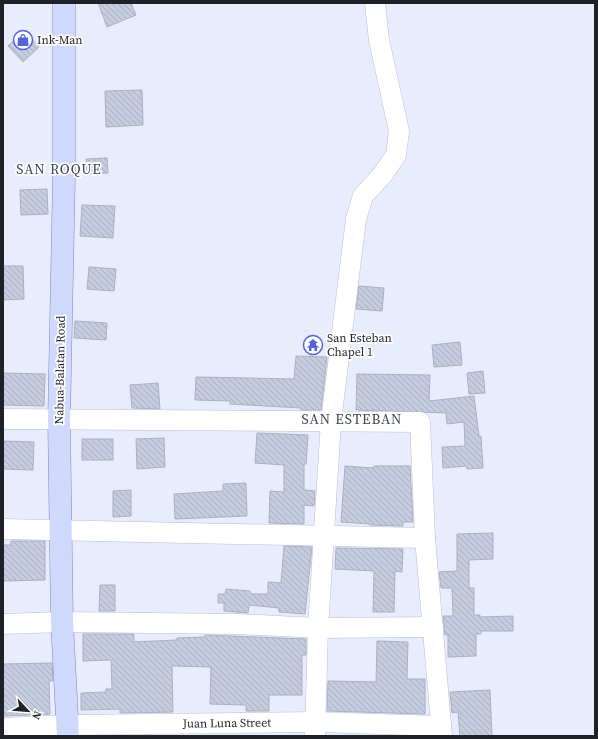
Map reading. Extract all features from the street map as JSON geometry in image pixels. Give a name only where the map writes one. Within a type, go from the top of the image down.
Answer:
[{"type":"main road","name":"Nabua-Balatan Road","points":[[64,3],[64,177],[58,420],[62,622],[68,731]]},
{"type":"street","points":[[316,729],[318,628],[331,421],[356,219],[363,196],[383,174],[396,154],[399,131],[379,40],[375,3]]},
{"type":"street","points":[[3,419],[420,422],[424,538],[442,731]]},
{"type":"street","points":[[3,529],[424,538]]},
{"type":"street","points":[[3,624],[62,622],[237,624],[318,628],[433,627]]},
{"type":"street","name":"Juan Luna Street","points":[[3,728],[68,731],[316,729],[442,731]]},
{"type":"building","points":[[98,3],[131,3],[136,15],[107,27]]},
{"type":"building","points":[[24,31],[39,47],[23,62],[8,46]]},
{"type":"building","points":[[142,90],[143,125],[106,127],[105,91]]},
{"type":"building","points":[[107,158],[108,173],[87,174],[86,159]]},
{"type":"building","points":[[47,189],[48,214],[21,215],[20,190]]},
{"type":"building","points":[[82,205],[115,206],[113,238],[80,236]]},
{"type":"building","points":[[3,266],[23,266],[24,299],[3,300]]},
{"type":"building","points":[[89,267],[116,269],[114,291],[87,289]]},
{"type":"building","points":[[359,286],[384,288],[382,311],[356,309]]},
{"type":"building","points":[[75,321],[107,323],[106,340],[74,338]]},
{"type":"building","points":[[460,342],[462,365],[434,367],[432,345]]},
{"type":"building","points":[[296,356],[327,357],[321,410],[301,410],[301,408],[230,404],[230,401],[195,400],[196,377],[294,379]]},
{"type":"building","points":[[483,371],[485,393],[469,394],[467,373]]},
{"type":"building","points":[[3,373],[45,374],[44,406],[3,405]]},
{"type":"building","points":[[357,374],[430,375],[429,401],[474,396],[479,436],[481,436],[483,468],[467,469],[467,466],[443,468],[442,447],[465,446],[464,422],[447,424],[446,413],[356,410]]},
{"type":"building","points":[[158,383],[160,409],[132,408],[130,385]]},
{"type":"building","points":[[257,433],[308,435],[306,464],[304,464],[304,490],[315,491],[314,506],[304,505],[304,524],[269,523],[270,491],[284,492],[284,465],[255,463]]},
{"type":"building","points":[[164,438],[165,467],[137,469],[136,439]]},
{"type":"building","points":[[82,439],[113,439],[113,460],[82,460]]},
{"type":"building","points":[[3,441],[34,442],[33,470],[3,469]]},
{"type":"building","points":[[345,466],[374,468],[374,466],[410,466],[413,522],[403,522],[403,526],[341,522]]},
{"type":"building","points":[[246,483],[247,516],[175,519],[174,494],[223,491],[223,484]]},
{"type":"building","points":[[131,490],[131,516],[113,517],[113,491]]},
{"type":"building","points":[[493,533],[493,559],[469,560],[469,588],[474,588],[474,615],[480,615],[480,617],[513,616],[513,631],[481,631],[481,634],[476,634],[476,656],[448,657],[448,635],[445,635],[443,616],[453,616],[452,588],[441,588],[439,572],[457,571],[457,534]]},
{"type":"building","points":[[11,541],[45,541],[45,580],[3,581],[3,545],[11,545]]},
{"type":"building","points":[[284,546],[312,547],[305,614],[279,612],[279,608],[249,605],[248,613],[224,611],[224,603],[218,603],[218,594],[225,594],[226,589],[250,591],[251,594],[268,594],[268,582],[281,583]]},
{"type":"building","points":[[336,548],[403,549],[402,572],[395,571],[394,612],[373,612],[374,571],[335,569]]},
{"type":"building","points":[[100,585],[115,585],[115,611],[99,611]]},
{"type":"building","points":[[83,634],[134,634],[134,642],[177,640],[177,638],[205,637],[205,635],[306,639],[306,655],[302,655],[302,695],[269,695],[269,711],[246,711],[246,705],[210,704],[211,667],[172,666],[173,712],[120,713],[120,709],[81,710],[81,693],[106,692],[106,689],[112,689],[111,660],[83,661]]},
{"type":"building","points":[[377,641],[408,642],[407,679],[425,679],[425,714],[327,711],[328,681],[376,682]]},
{"type":"building","points":[[52,663],[53,681],[49,681],[50,714],[3,716],[3,664]]},
{"type":"building","points":[[490,690],[492,736],[460,736],[458,712],[452,713],[450,692]]},
{"type":"place","name":"Ink-Man","points":[[23,40]]},
{"type":"place","name":"San Esteban Chapel 1","points":[[313,345]]},
{"type":"district","name":"SAN ROQUE","points":[[59,169]]},
{"type":"district","name":"SAN ESTEBAN","points":[[352,419]]}]
